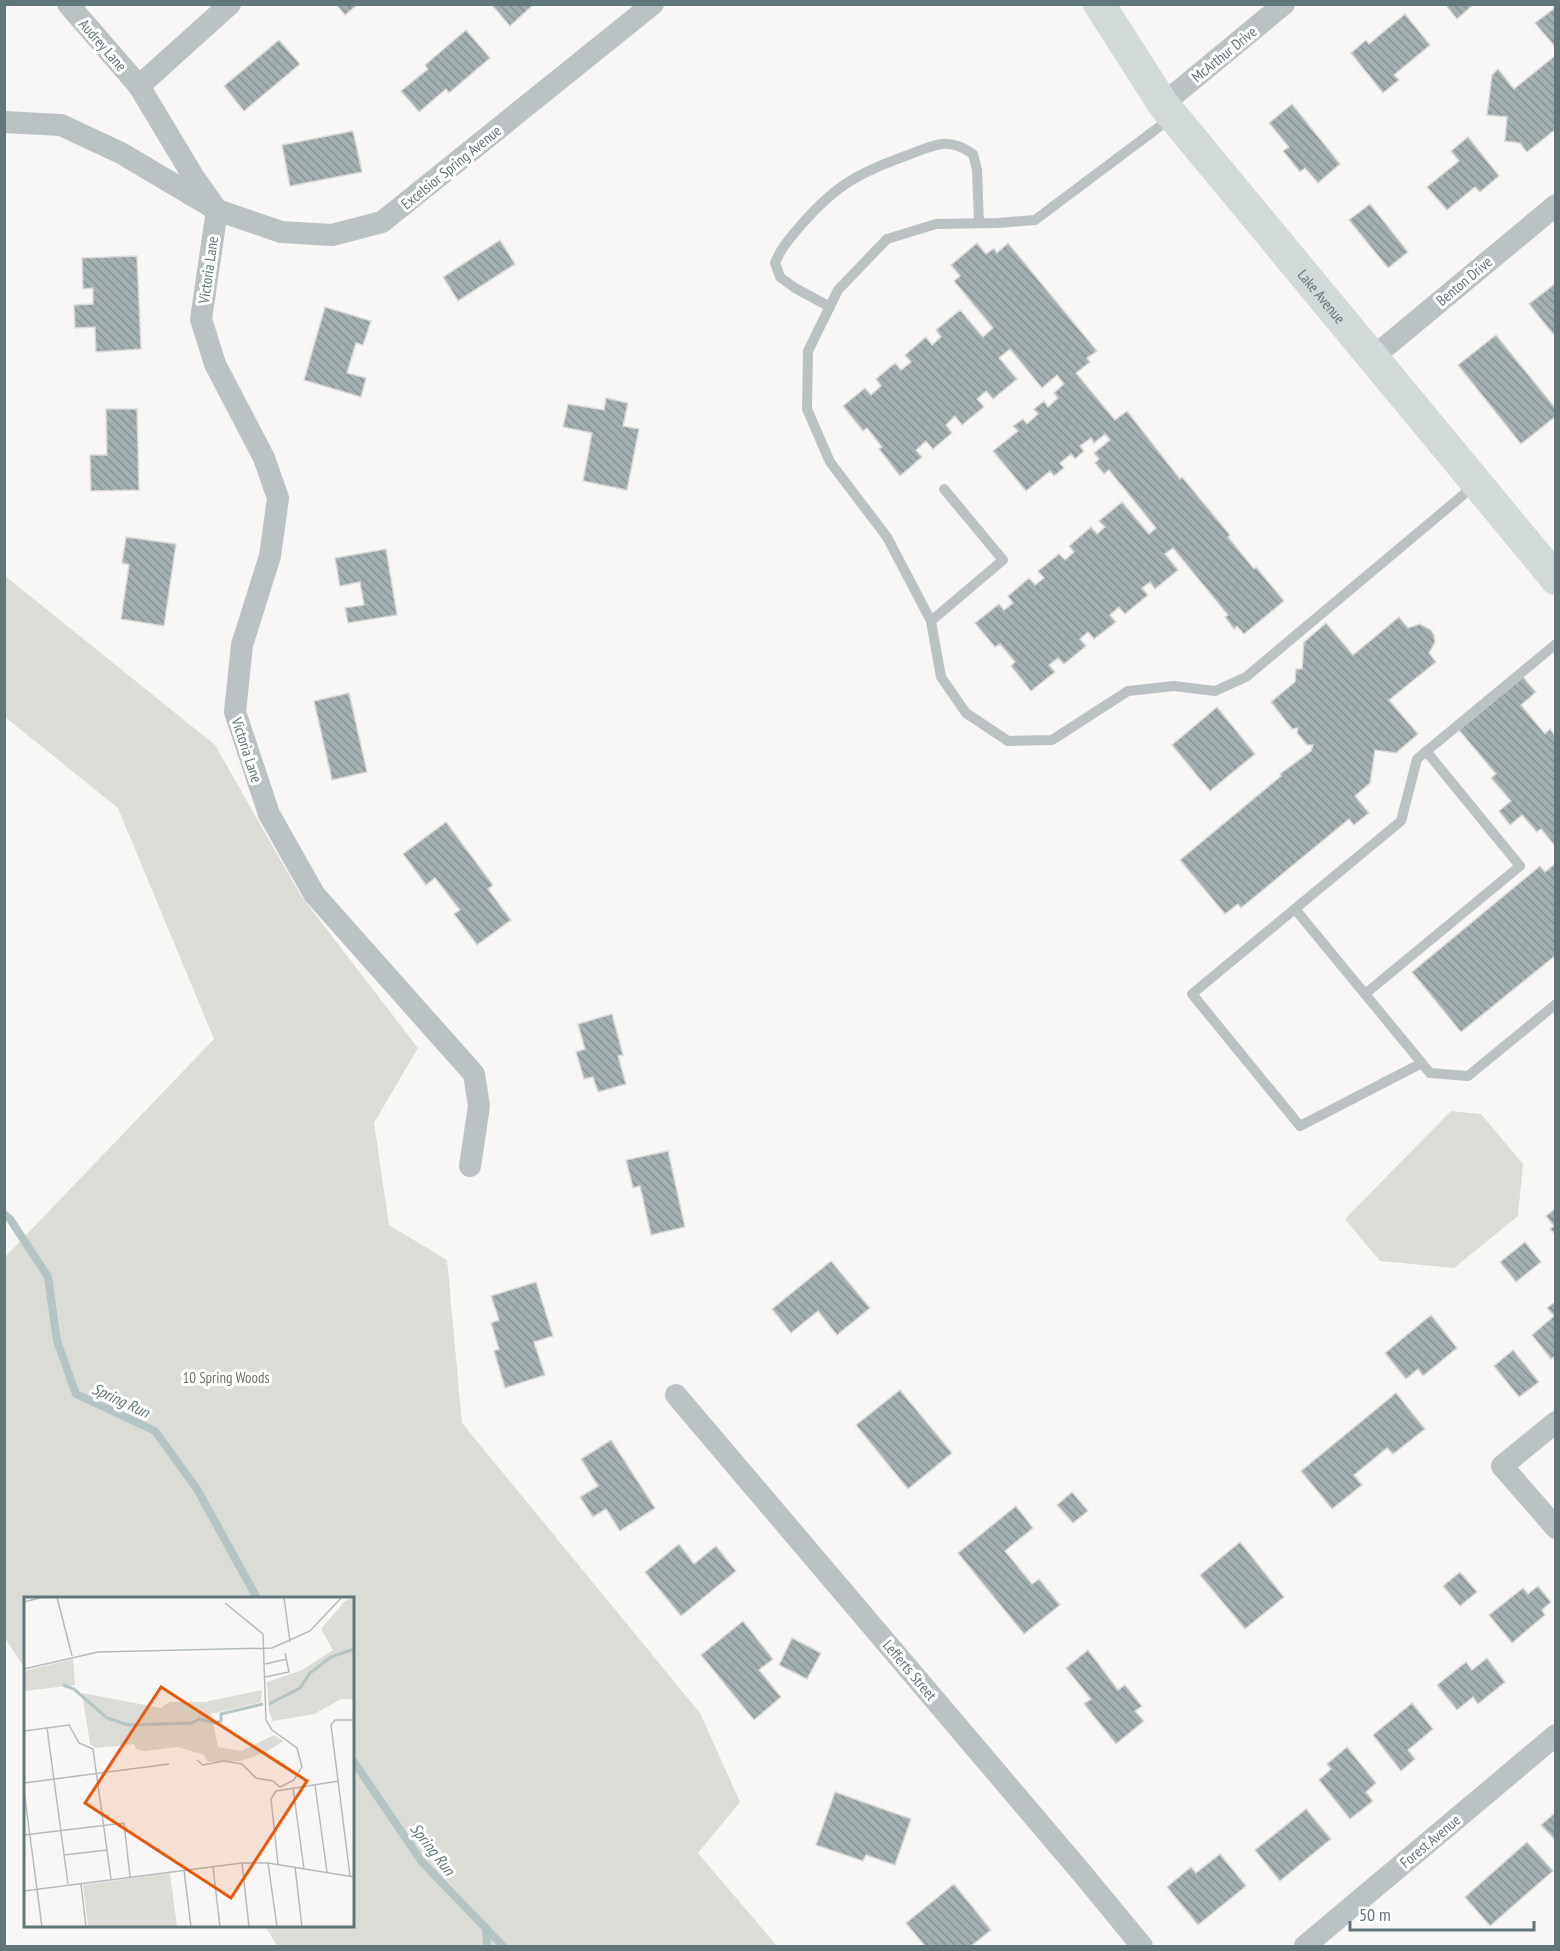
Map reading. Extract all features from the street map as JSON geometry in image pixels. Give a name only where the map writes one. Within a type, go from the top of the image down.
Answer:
[{"type":"main road","name":"Lake Avenue","points":[[1099,4],[1168,110],[1556,579]]},
{"type":"street","name":"Audrey Lane","points":[[68,4],[139,86]]},
{"type":"street","points":[[217,210],[193,176],[139,86],[230,4]]},
{"type":"street","name":"Excelsior Spring Avenue","points":[[4,122],[62,126],[121,153],[217,210],[281,232],[332,235],[382,222],[654,4]]},
{"type":"street","name":"McArthur Drive","points":[[1168,110],[1284,4]]},
{"type":"street","name":"Benton Drive","points":[[1372,358],[1556,205]]},
{"type":"street","name":"Victoria Lane","points":[[217,210],[201,319],[215,364],[264,458],[278,498],[270,556],[243,645],[234,712],[269,814],[314,894],[474,1074],[478,1106],[470,1166]]},
{"type":"street","name":"Lefferts Street","points":[[676,1395],[1082,1872],[1142,1947]]},
{"type":"street","points":[[1556,1422],[1502,1466],[1556,1528]]},
{"type":"street","name":"Forest Avenue","points":[[1305,1947],[1556,1735]]},
{"type":"lane","points":[[1168,110],[1035,220],[936,224],[887,239],[838,290],[808,351],[807,409],[830,462],[887,537],[931,621],[941,677],[966,713],[1008,741],[1052,740],[1128,691],[1174,686],[1215,691],[1246,677],[1476,484]]},
{"type":"lane","points":[[830,307],[780,277],[775,263],[781,248],[818,206],[840,186],[871,169],[943,142],[961,145],[973,153],[977,170],[979,223]]},
{"type":"lane","points":[[931,621],[1003,560],[944,489]]},
{"type":"lane","points":[[1422,1063],[1300,1126],[1192,994],[1401,821],[1417,759],[1556,644]]},
{"type":"lane","points":[[1365,994],[1520,866],[1426,751]]},
{"type":"lane","points":[[1295,909],[1430,1073],[1468,1076],[1556,1004]]},
{"type":"green space","name":"10 Spring Woods","points":[[4,575],[215,745],[301,896],[418,1048],[374,1123],[389,1225],[447,1260],[462,1423],[700,1713],[740,1802],[698,1853],[777,1946],[277,1946],[266,1927],[354,1927],[354,1597],[24,1597],[24,1667],[5,1638],[5,1257],[214,1039],[118,808],[5,717]]},
{"type":"green space","points":[[1451,1111],[1481,1114],[1523,1164],[1518,1216],[1454,1268],[1380,1261],[1345,1219]]},
{"type":"building","points":[[336,4],[358,4],[345,15]]},
{"type":"building","points":[[491,4],[534,4],[510,26]]},
{"type":"building","points":[[1445,4],[1474,4],[1457,19]]},
{"type":"building","points":[[1556,7],[1556,48],[1535,23]]},
{"type":"building","points":[[1405,14],[1430,45],[1394,75],[1399,80],[1383,93],[1351,53],[1366,40],[1369,44]]},
{"type":"building","points":[[466,30],[490,58],[449,93],[446,89],[419,112],[401,91],[428,69],[425,65]]},
{"type":"building","points":[[279,40],[300,64],[244,111],[224,86]]},
{"type":"building","points":[[1556,55],[1556,129],[1527,152],[1520,143],[1505,141],[1507,117],[1487,115],[1492,75],[1498,69],[1514,89]]},
{"type":"building","points":[[1292,104],[1340,164],[1318,183],[1305,168],[1300,172],[1283,151],[1289,147],[1269,123]]},
{"type":"building","points":[[353,131],[362,172],[290,186],[282,145]]},
{"type":"building","points":[[1468,137],[1499,176],[1480,192],[1475,187],[1447,210],[1427,187],[1459,161],[1451,151]]},
{"type":"building","points":[[1370,204],[1408,252],[1388,268],[1349,220]]},
{"type":"building","points":[[500,240],[515,264],[458,301],[443,277]]},
{"type":"building","points":[[977,243],[986,254],[994,248],[997,253],[1008,243],[1097,351],[1087,358],[1090,362],[1076,373],[1115,420],[1127,411],[1180,479],[1182,477],[1230,535],[1228,537],[1254,569],[1256,567],[1284,601],[1244,634],[1237,626],[1234,629],[1225,617],[1228,615],[1173,548],[1165,554],[1178,570],[1155,589],[1150,582],[1142,588],[1148,595],[1125,614],[1119,607],[1110,615],[1116,622],[1094,639],[1088,632],[1080,639],[1086,646],[1064,664],[1058,658],[1049,665],[1055,672],[1031,691],[1011,666],[1015,662],[1000,644],[995,647],[975,623],[999,604],[1004,610],[1013,603],[1008,596],[1029,578],[1035,585],[1044,578],[1038,571],[1059,554],[1065,560],[1074,552],[1069,546],[1091,527],[1097,534],[1105,527],[1099,521],[1122,502],[1149,534],[1156,528],[1109,470],[1104,474],[1095,463],[1099,459],[1094,453],[1110,440],[1105,434],[1094,443],[1091,438],[1080,446],[1084,451],[1075,459],[1071,454],[1060,463],[1064,468],[1054,476],[1050,471],[1026,491],[993,451],[1018,431],[1013,426],[1023,419],[1027,424],[1038,414],[1034,409],[1044,401],[1048,407],[1058,398],[1054,393],[1064,384],[1057,375],[1042,388],[1010,349],[999,358],[1017,379],[993,399],[986,391],[977,399],[984,407],[962,425],[955,416],[946,425],[952,433],[933,449],[926,441],[916,450],[922,457],[900,476],[879,449],[882,447],[867,428],[863,431],[843,406],[865,388],[871,395],[881,386],[876,379],[895,363],[901,370],[911,362],[905,355],[926,337],[932,345],[941,337],[936,330],[960,310],[983,337],[993,328],[954,281],[960,276],[951,265]]},
{"type":"building","points":[[137,256],[141,349],[96,352],[95,327],[75,328],[74,305],[93,304],[93,288],[83,289],[82,258]]},
{"type":"building","points":[[1556,283],[1556,332],[1553,334],[1529,304]]},
{"type":"building","points":[[325,307],[371,321],[363,345],[356,343],[347,373],[366,378],[361,397],[304,380]]},
{"type":"building","points":[[1496,335],[1556,409],[1556,416],[1521,444],[1458,365]]},
{"type":"building","points":[[606,398],[628,403],[623,426],[639,429],[627,490],[583,481],[592,433],[563,427],[568,404],[604,410]]},
{"type":"building","points":[[106,409],[137,409],[139,490],[91,491],[90,455],[107,455]]},
{"type":"building","points":[[126,537],[176,544],[164,626],[121,619],[129,565],[122,563]]},
{"type":"building","points":[[386,549],[397,615],[348,623],[345,608],[364,605],[360,582],[340,586],[335,558]]},
{"type":"building","points":[[1399,617],[1408,628],[1420,624],[1431,630],[1434,635],[1435,642],[1429,653],[1436,662],[1389,700],[1418,734],[1396,753],[1375,750],[1370,783],[1355,796],[1369,813],[1354,825],[1349,819],[1241,908],[1238,904],[1225,914],[1180,860],[1281,776],[1280,774],[1311,751],[1313,745],[1307,745],[1297,733],[1298,728],[1292,729],[1271,702],[1295,682],[1296,669],[1302,669],[1304,642],[1326,623],[1353,655]]},
{"type":"building","points":[[1523,677],[1536,692],[1521,705],[1545,734],[1550,729],[1556,737],[1556,847],[1541,829],[1537,832],[1522,815],[1510,825],[1499,811],[1511,801],[1491,778],[1496,774],[1459,730]]},
{"type":"building","points":[[349,693],[367,772],[332,780],[314,701]]},
{"type":"building","points":[[1217,707],[1255,754],[1210,791],[1172,745]]},
{"type":"building","points":[[446,822],[493,885],[488,889],[511,920],[477,945],[454,914],[460,910],[435,878],[426,885],[403,854]]},
{"type":"building","points":[[1556,863],[1556,955],[1461,1032],[1412,972],[1540,866],[1545,872]]},
{"type":"building","points":[[612,1014],[623,1055],[618,1056],[626,1084],[598,1092],[593,1077],[584,1079],[576,1052],[585,1049],[578,1024]]},
{"type":"building","points":[[668,1151],[685,1227],[651,1235],[640,1186],[633,1188],[626,1160]]},
{"type":"building","points":[[1556,1208],[1556,1235],[1550,1229],[1554,1226],[1546,1216]]},
{"type":"building","points":[[1525,1242],[1541,1262],[1516,1282],[1500,1262]]},
{"type":"building","points":[[831,1261],[870,1308],[837,1335],[818,1311],[791,1333],[772,1309]]},
{"type":"building","points":[[536,1282],[553,1336],[534,1342],[545,1375],[505,1388],[494,1351],[499,1349],[491,1323],[499,1320],[491,1296]]},
{"type":"building","points":[[1556,1301],[1556,1356],[1551,1359],[1532,1335],[1554,1316],[1547,1308]]},
{"type":"building","points":[[1431,1315],[1457,1348],[1423,1376],[1418,1369],[1406,1379],[1385,1353]]},
{"type":"building","points":[[1513,1350],[1539,1382],[1519,1397],[1494,1366]]},
{"type":"building","points":[[900,1390],[952,1453],[908,1489],[856,1425]]},
{"type":"building","points":[[1396,1393],[1425,1429],[1393,1454],[1387,1448],[1354,1475],[1362,1485],[1332,1509],[1301,1471]]},
{"type":"building","points":[[611,1440],[655,1508],[620,1531],[606,1509],[593,1517],[580,1497],[598,1486],[581,1459]]},
{"type":"building","points":[[1072,1492],[1088,1511],[1073,1523],[1057,1505]]},
{"type":"building","points":[[1016,1506],[1033,1528],[1005,1551],[1032,1584],[1039,1579],[1060,1605],[1024,1634],[958,1553]]},
{"type":"building","points":[[1240,1542],[1284,1597],[1245,1629],[1200,1575]]},
{"type":"building","points":[[679,1544],[694,1564],[716,1546],[736,1571],[681,1616],[645,1572]]},
{"type":"building","points":[[1460,1572],[1477,1592],[1460,1606],[1443,1586]]},
{"type":"building","points":[[1538,1586],[1551,1602],[1542,1610],[1545,1615],[1512,1643],[1489,1615],[1523,1588],[1528,1594]]},
{"type":"building","points":[[743,1621],[773,1659],[759,1670],[781,1697],[754,1720],[701,1655]]},
{"type":"building","points":[[792,1638],[821,1653],[807,1679],[779,1665]]},
{"type":"building","points":[[1088,1650],[1118,1690],[1125,1685],[1142,1706],[1135,1711],[1144,1721],[1116,1744],[1084,1704],[1091,1699],[1066,1668]]},
{"type":"building","points":[[1487,1658],[1505,1682],[1478,1704],[1473,1697],[1457,1710],[1437,1685],[1466,1662],[1472,1670]]},
{"type":"building","points":[[1412,1703],[1433,1729],[1408,1750],[1415,1759],[1401,1771],[1373,1735]]},
{"type":"building","points":[[1347,1747],[1376,1783],[1366,1792],[1373,1801],[1350,1819],[1319,1780],[1331,1769],[1327,1764]]},
{"type":"building","points":[[835,1792],[911,1819],[895,1865],[866,1855],[863,1861],[816,1845]]},
{"type":"building","points":[[1306,1809],[1331,1839],[1280,1881],[1255,1850]]},
{"type":"building","points":[[1556,1812],[1556,1841],[1541,1825]]},
{"type":"building","points":[[1527,1842],[1553,1871],[1490,1926],[1465,1897]]},
{"type":"building","points":[[1220,1854],[1246,1886],[1198,1925],[1167,1887],[1191,1867],[1196,1873]]},
{"type":"building","points":[[954,1884],[991,1930],[971,1946],[925,1946],[906,1923]]},
{"type":"waterway","name":"Spring Run","points":[[4,1214],[10,1219],[48,1277],[57,1341],[76,1394],[155,1431],[197,1489],[256,1597]]},
{"type":"waterway","name":"Spring Run","points":[[354,1762],[422,1862],[503,1946]]},
{"type":"waterway","points":[[486,1928],[487,1946]]}]
